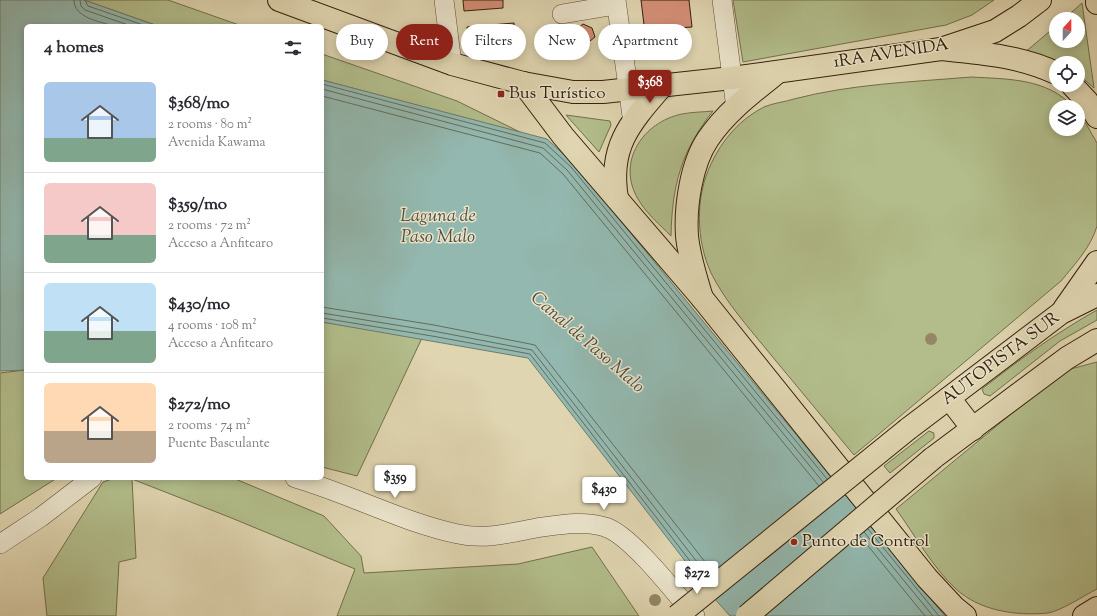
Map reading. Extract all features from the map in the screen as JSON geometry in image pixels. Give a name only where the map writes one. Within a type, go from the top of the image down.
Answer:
[{"type":"main road","name":"1RA AVENIDA","points":[[279,0],[452,64],[523,83],[573,92],[604,92],[732,78],[941,49],[995,31],[1031,3]]},
{"type":"main road","points":[[941,49],[1010,57],[1036,64],[1049,70]]},
{"type":"main road","points":[[702,298],[693,269],[687,236],[688,212],[693,173],[707,141],[736,108],[778,72]]},
{"type":"main road","points":[[523,83],[563,136],[702,298],[927,578],[960,613]]},
{"type":"main road","points":[[617,198],[613,178],[614,164],[618,149],[633,123],[663,85]]},
{"type":"main road","points":[[1079,92],[1087,101],[1097,117]]},
{"type":"main road","points":[[1061,313],[1097,262]]},
{"type":"main road","name":"AUTOPISTA SUR","points":[[677,616],[908,429],[1061,313],[1097,295]]},
{"type":"main road","points":[[747,616],[933,458],[1067,358],[1097,340]]},
{"type":"main road","points":[[1067,358],[1097,351]]},
{"type":"main road","points":[[949,398],[973,429]]},
{"type":"main road","points":[[1084,616],[1097,608]]},
{"type":"street","points":[[444,0],[452,64]]},
{"type":"street","points":[[722,0],[736,108]]},
{"type":"street","points":[[562,14],[616,3],[633,123]]},
{"type":"street","points":[[0,544],[41,517],[89,480]]},
{"type":"street","points":[[300,480],[403,518],[459,534],[480,537],[495,536],[570,523],[606,527],[625,538],[695,616]]},
{"type":"green space","points":[[84,0],[168,0],[236,24],[152,24]]},
{"type":"green space","points":[[733,0],[994,0],[972,15],[946,25],[743,62]]},
{"type":"green space","points":[[1082,3],[1083,12],[1072,12]]},
{"type":"green space","points":[[1085,24],[1094,88],[1085,80],[1085,56],[1049,56],[1049,61],[1024,53],[1049,32],[1049,48],[1085,48]]},
{"type":"green space","points":[[324,55],[336,60],[457,101],[522,133],[324,81]]},
{"type":"green space","points":[[971,77],[998,78],[1039,85],[1049,89],[1049,92],[1054,92],[1063,97],[1066,100],[1049,100],[1049,136],[1085,136],[1085,122],[1097,143],[1097,226],[1087,248],[1061,281],[854,455],[739,316],[717,284],[711,273],[702,247],[699,218],[700,204],[702,190],[715,155],[733,131],[755,112],[764,107],[816,94],[904,82]]},
{"type":"green space","points":[[713,111],[693,140],[680,170],[673,201],[671,236],[649,214],[638,199],[632,185],[630,171],[632,158],[637,146],[645,135],[656,125],[668,118],[694,112]]},
{"type":"green space","points":[[566,115],[610,121],[611,125],[599,152]]},
{"type":"green space","points":[[1097,310],[1097,320],[1060,341],[990,396],[984,394],[982,389],[1038,347]]},
{"type":"green space","points":[[324,322],[422,338],[357,476],[324,468]]},
{"type":"green space","points":[[1097,362],[1097,589],[1066,606],[1048,613],[1011,613],[987,607],[976,602],[956,589],[939,571],[896,509],[1063,371]]},
{"type":"green space","points":[[24,370],[24,480],[54,480],[0,514],[0,373]]},
{"type":"green space","points":[[929,431],[934,433],[934,438],[890,473],[884,466]]},
{"type":"green space","points":[[109,480],[132,480],[136,558],[119,562],[116,616],[47,616],[43,578],[103,482]]},
{"type":"green space","points":[[135,480],[238,480],[324,516],[361,556],[364,573],[518,564],[592,547],[639,616],[337,616],[355,569]]},
{"type":"water","points":[[0,0],[84,0],[152,24],[24,24],[24,370],[0,371]]},
{"type":"water","name":"Laguna de Paso Malo","points":[[324,81],[547,139],[574,164],[945,616],[730,616],[713,597],[528,358],[324,322]]},
{"type":"building","points":[[463,0],[503,0],[503,8],[464,11]]},
{"type":"building","points":[[641,0],[689,0],[692,24],[644,24]]},
{"type":"building","points":[[590,27],[592,28],[595,37],[590,41]]},
{"type":"place","name":"Bus Turístico","points":[[501,94]]},
{"type":"place","name":"Punto de Control","points":[[794,542]]},
{"type":"water label","name":"Canal de Paso Malo","points":[[587,343]]}]
